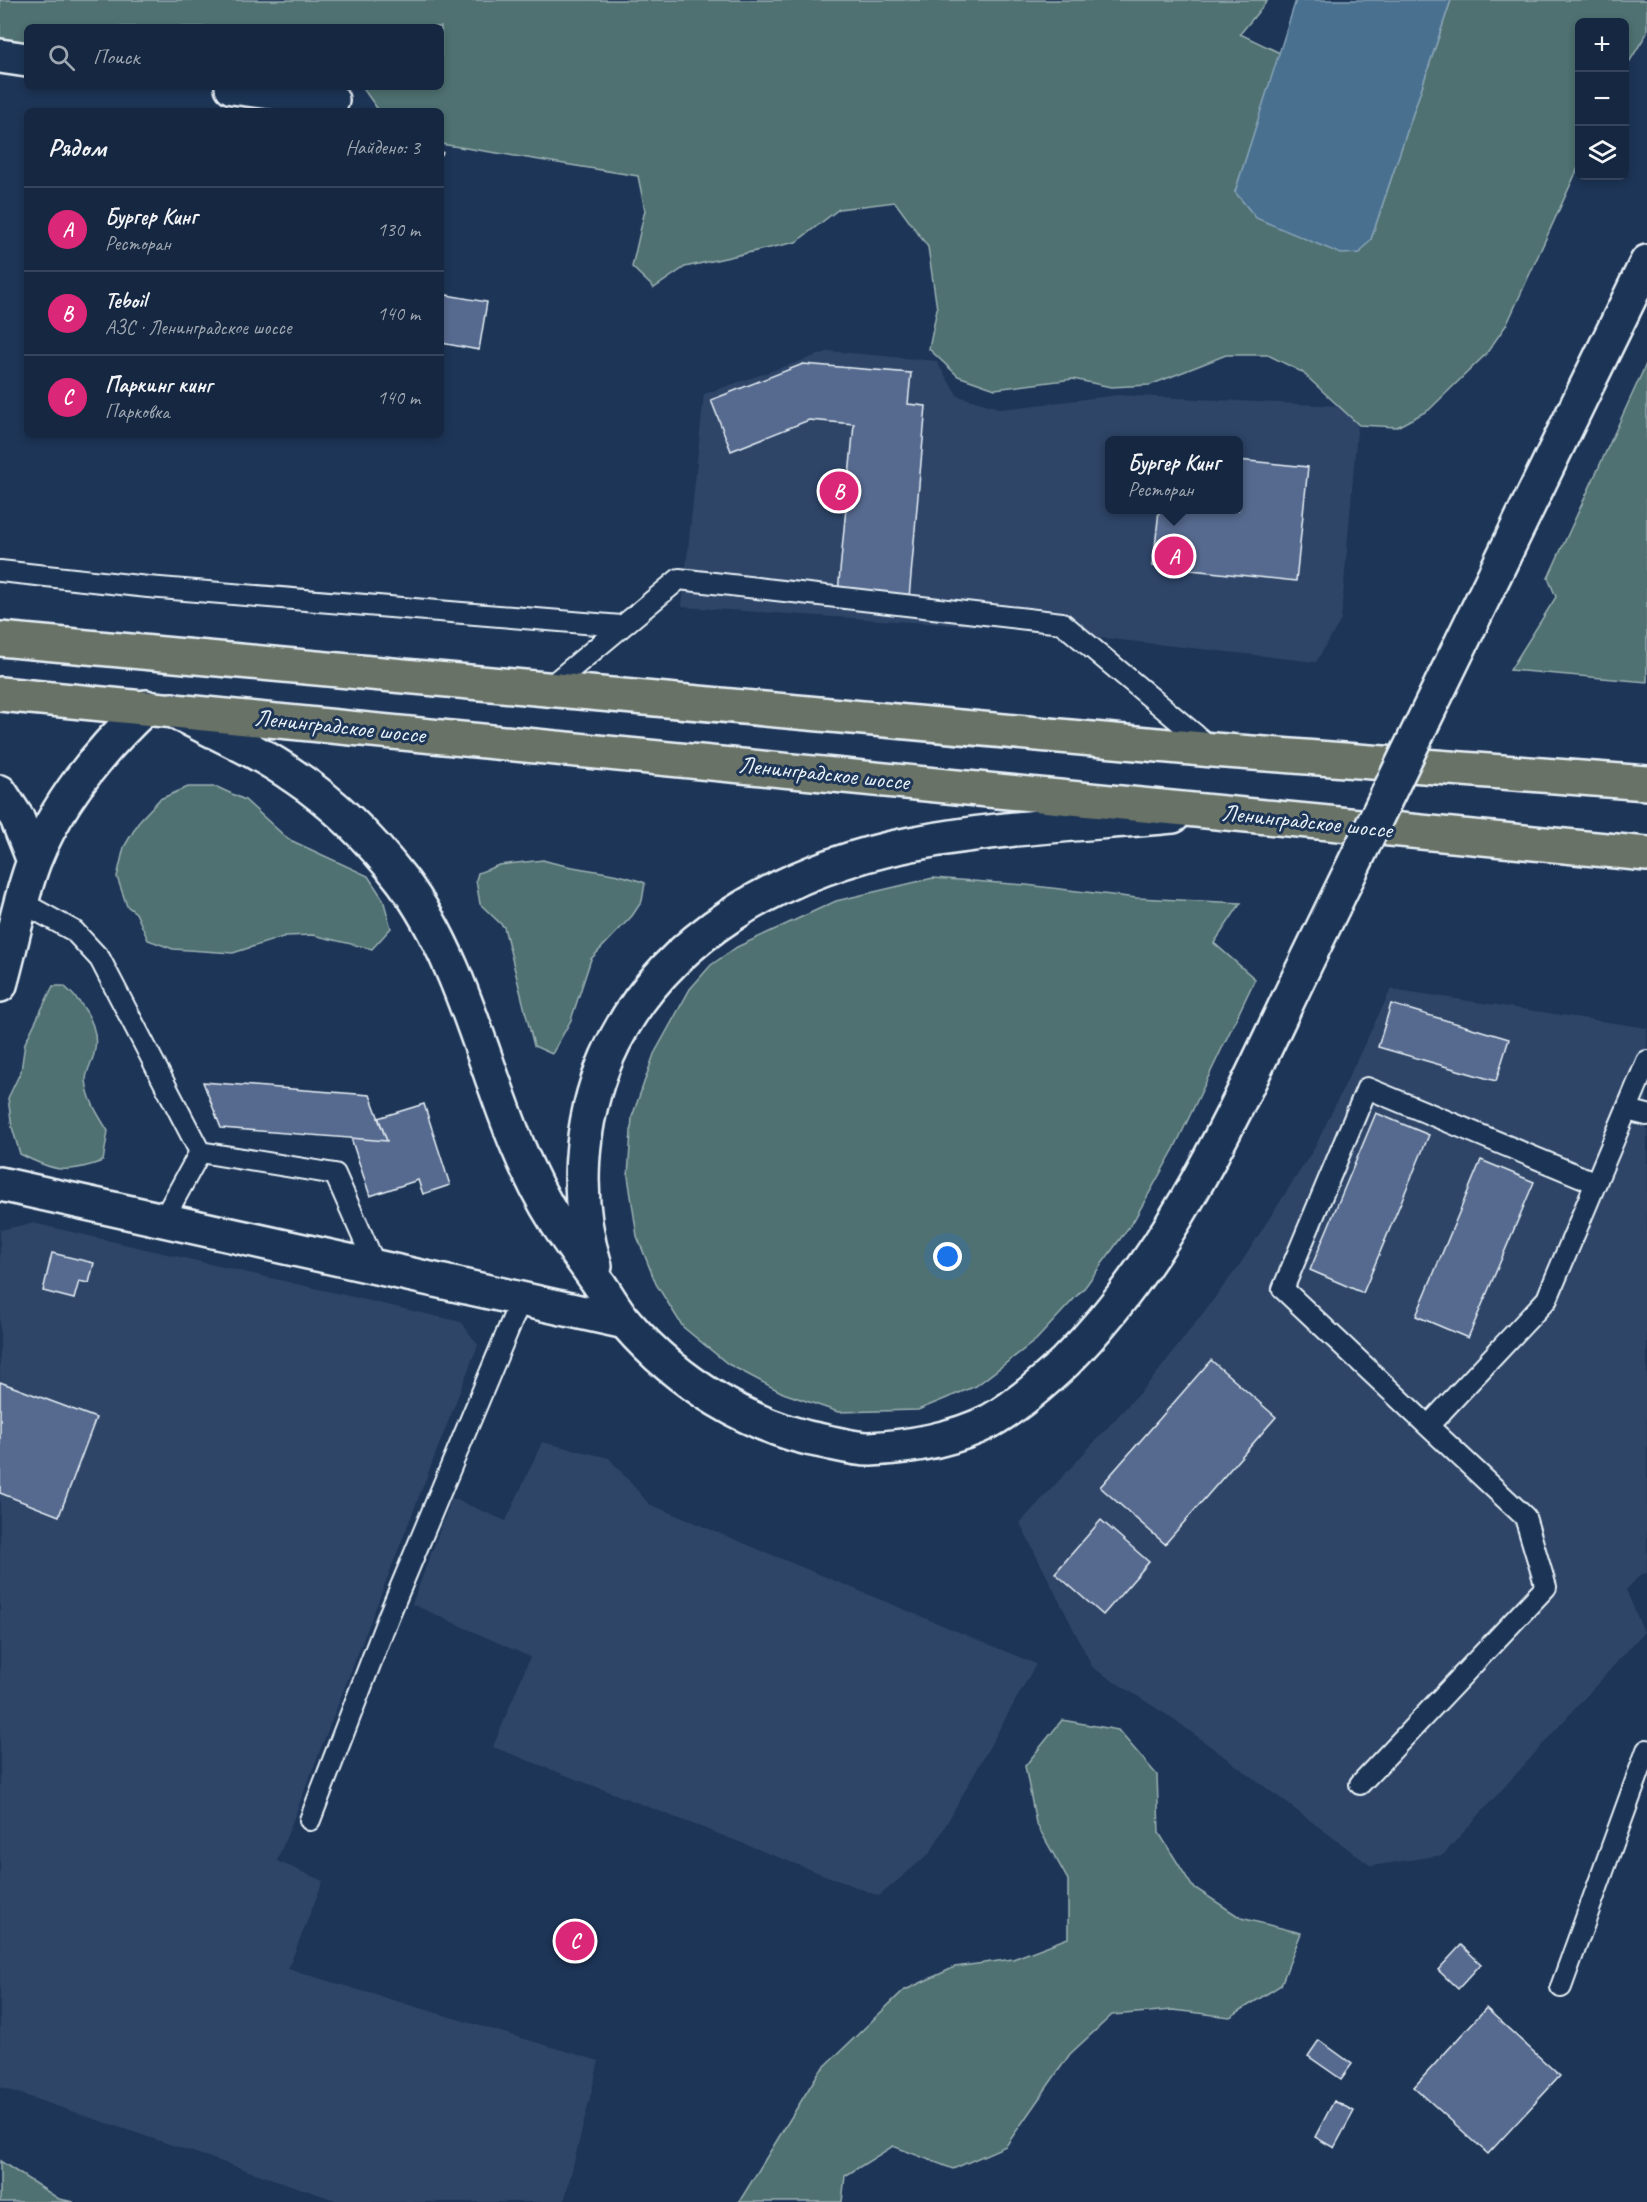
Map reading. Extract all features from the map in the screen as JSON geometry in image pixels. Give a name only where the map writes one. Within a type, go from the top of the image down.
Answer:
[{"type":"highway","points":[[0,639],[1213,750],[1647,783]]},
{"type":"highway","name":"Ленинградское шоссе","points":[[0,693],[1647,854]]},
{"type":"street","points":[[0,56],[24,60]]},
{"type":"street","points":[[255,90],[332,100]]},
{"type":"street","points":[[0,985],[34,861],[62,808],[94,759],[159,708],[293,775],[340,811],[373,845],[405,884],[431,926],[451,971],[511,1132],[534,1181],[555,1220],[625,1322],[656,1353],[701,1390],[750,1417],[800,1438],[867,1449],[942,1438],[989,1421],[1044,1383],[1087,1340],[1131,1287],[1169,1230],[1218,1143],[1647,262]]},
{"type":"street","points":[[0,792],[17,818],[34,861]]},
{"type":"street","points":[[603,1290],[586,1235],[581,1172],[594,1087],[616,1037],[642,995],[678,955],[723,920],[780,887],[834,866],[910,844],[982,833],[1219,812]]},
{"type":"street","points":[[0,1184],[625,1322]]},
{"type":"lane","points":[[0,571],[148,587],[621,626]]},
{"type":"lane","points":[[547,688],[679,579],[1062,623],[1213,750]]},
{"type":"lane","points":[[23,903],[74,931],[100,958],[200,1152]]},
{"type":"lane","points":[[1428,1426],[1547,1299],[1647,1061]]},
{"type":"lane","points":[[1360,1784],[1546,1587],[1525,1517],[1282,1289],[1367,1088],[1596,1183]]},
{"type":"lane","points":[[1627,1110],[1647,1115]]},
{"type":"lane","points":[[163,1220],[200,1152]]},
{"type":"lane","points":[[200,1152],[335,1174],[376,1267]]},
{"type":"lane","points":[[310,1820],[389,1615],[521,1299]]},
{"type":"lane","points":[[1561,1987],[1647,1750]]},
{"type":"shaded area","points":[[1296,0],[1451,0],[1371,239],[1360,253],[1341,254],[1256,218],[1235,192]]},
{"type":"shaded area","points":[[830,351],[936,361],[958,396],[1002,409],[1118,395],[1359,407],[1341,620],[1316,662],[1031,630],[682,607],[704,394]]},
{"type":"shaded area","points":[[1391,989],[1647,1028],[1647,1573],[1641,1574],[1626,1590],[1644,1632],[1443,1855],[1371,1866],[1175,1720],[1093,1668],[1020,1523],[1154,1377],[1239,1266],[1315,1147]]},
{"type":"shaded area","points":[[33,1223],[461,1322],[478,1345],[277,1861],[323,1881],[288,1969],[599,2061],[564,2202],[341,2202],[0,2087],[0,1230]]},
{"type":"shaded area","points":[[542,1442],[609,1458],[649,1504],[1036,1664],[930,1853],[879,1896],[493,1747],[530,1657],[412,1604],[452,1498],[506,1521]]},
{"type":"green space","points":[[0,0],[1268,0],[1240,34],[1280,53],[1235,192],[1371,239],[1451,0],[1647,0],[1647,33],[1629,62],[1629,18],[1575,18],[1575,175],[1507,324],[1486,354],[1429,410],[1397,427],[1359,425],[1302,372],[1268,355],[1226,355],[1150,385],[1111,387],[1073,379],[995,389],[958,376],[929,349],[937,309],[928,247],[895,202],[839,209],[796,242],[685,267],[654,288],[632,267],[645,210],[638,176],[444,144],[444,108],[377,108],[364,90],[444,90],[444,24],[24,24],[24,42],[0,38]]},
{"type":"green space","points":[[1647,362],[1647,682],[1510,670],[1556,597],[1548,578]]},
{"type":"green space","points":[[188,787],[217,787],[245,800],[288,839],[368,876],[383,899],[391,928],[372,949],[313,935],[286,936],[233,953],[173,949],[148,940],[136,913],[127,906],[117,877],[124,847],[140,820],[160,799]]},
{"type":"green space","points":[[543,860],[620,875],[645,883],[642,901],[632,916],[591,959],[571,1020],[552,1054],[534,1046],[504,927],[480,904],[476,880],[478,873],[499,865]]},
{"type":"green space","points":[[933,878],[1026,885],[1137,898],[1241,903],[1214,943],[1255,979],[1174,1149],[1134,1220],[1085,1287],[1036,1340],[976,1386],[918,1410],[838,1412],[783,1393],[728,1364],[683,1327],[656,1284],[637,1236],[628,1176],[632,1117],[654,1054],[690,989],[711,965],[737,947],[836,901]]},
{"type":"green space","points":[[53,986],[64,986],[71,993],[89,1016],[95,1034],[94,1054],[86,1080],[91,1101],[108,1131],[103,1161],[80,1168],[52,1168],[20,1154],[12,1127],[8,1098],[21,1071],[25,1043]]},
{"type":"green space","points":[[1062,1720],[1118,1730],[1157,1775],[1159,1833],[1192,1886],[1241,1918],[1301,1933],[1281,1985],[1230,2017],[1173,2010],[1112,2015],[1070,2054],[1006,2146],[953,2169],[893,2146],[845,2176],[842,2202],[739,2202],[819,2072],[903,1991],[955,1967],[1013,1959],[1068,1938],[1068,1880],[1036,1823],[1025,1766]]},
{"type":"green space","points":[[0,2161],[59,2199],[74,2202],[0,2202]]},
{"type":"building","points":[[444,295],[487,302],[479,350],[444,344]]},
{"type":"building","points":[[803,364],[911,373],[908,404],[926,406],[909,598],[838,592],[854,424],[809,420],[731,451],[711,400]]},
{"type":"building","points":[[1243,460],[1308,467],[1296,581],[1153,566],[1159,514],[1243,514]]},
{"type":"building","points":[[1391,1004],[1509,1039],[1496,1081],[1378,1047]]},
{"type":"building","points":[[203,1082],[370,1095],[387,1141],[221,1128]]},
{"type":"building","points":[[424,1104],[450,1185],[423,1194],[418,1180],[370,1196],[351,1138],[387,1141],[378,1118]]},
{"type":"building","points":[[1376,1113],[1429,1135],[1363,1293],[1310,1270]]},
{"type":"building","points":[[1481,1160],[1534,1182],[1468,1338],[1416,1316]]},
{"type":"building","points":[[52,1253],[94,1263],[89,1283],[79,1281],[74,1299],[43,1291]]},
{"type":"building","points":[[1211,1360],[1276,1417],[1165,1544],[1100,1487]]},
{"type":"building","points":[[0,1382],[96,1418],[59,1516],[0,1493]]},
{"type":"building","points":[[1101,1520],[1149,1562],[1103,1615],[1055,1573]]},
{"type":"building","points":[[1461,1945],[1481,1964],[1458,1989],[1438,1970]]},
{"type":"building","points":[[1486,2008],[1560,2076],[1488,2154],[1414,2087]]},
{"type":"building","points":[[1319,2040],[1352,2064],[1341,2079],[1308,2056]]},
{"type":"building","points":[[1334,2101],[1354,2111],[1334,2148],[1315,2137]]},
{"type":"place","name":"Teboil","points":[[839,491]]},
{"type":"place","name":"Бургер Кинг","points":[[1174,556]]},
{"type":"place","name":"Паркинг кинг","points":[[575,1941]]}]
